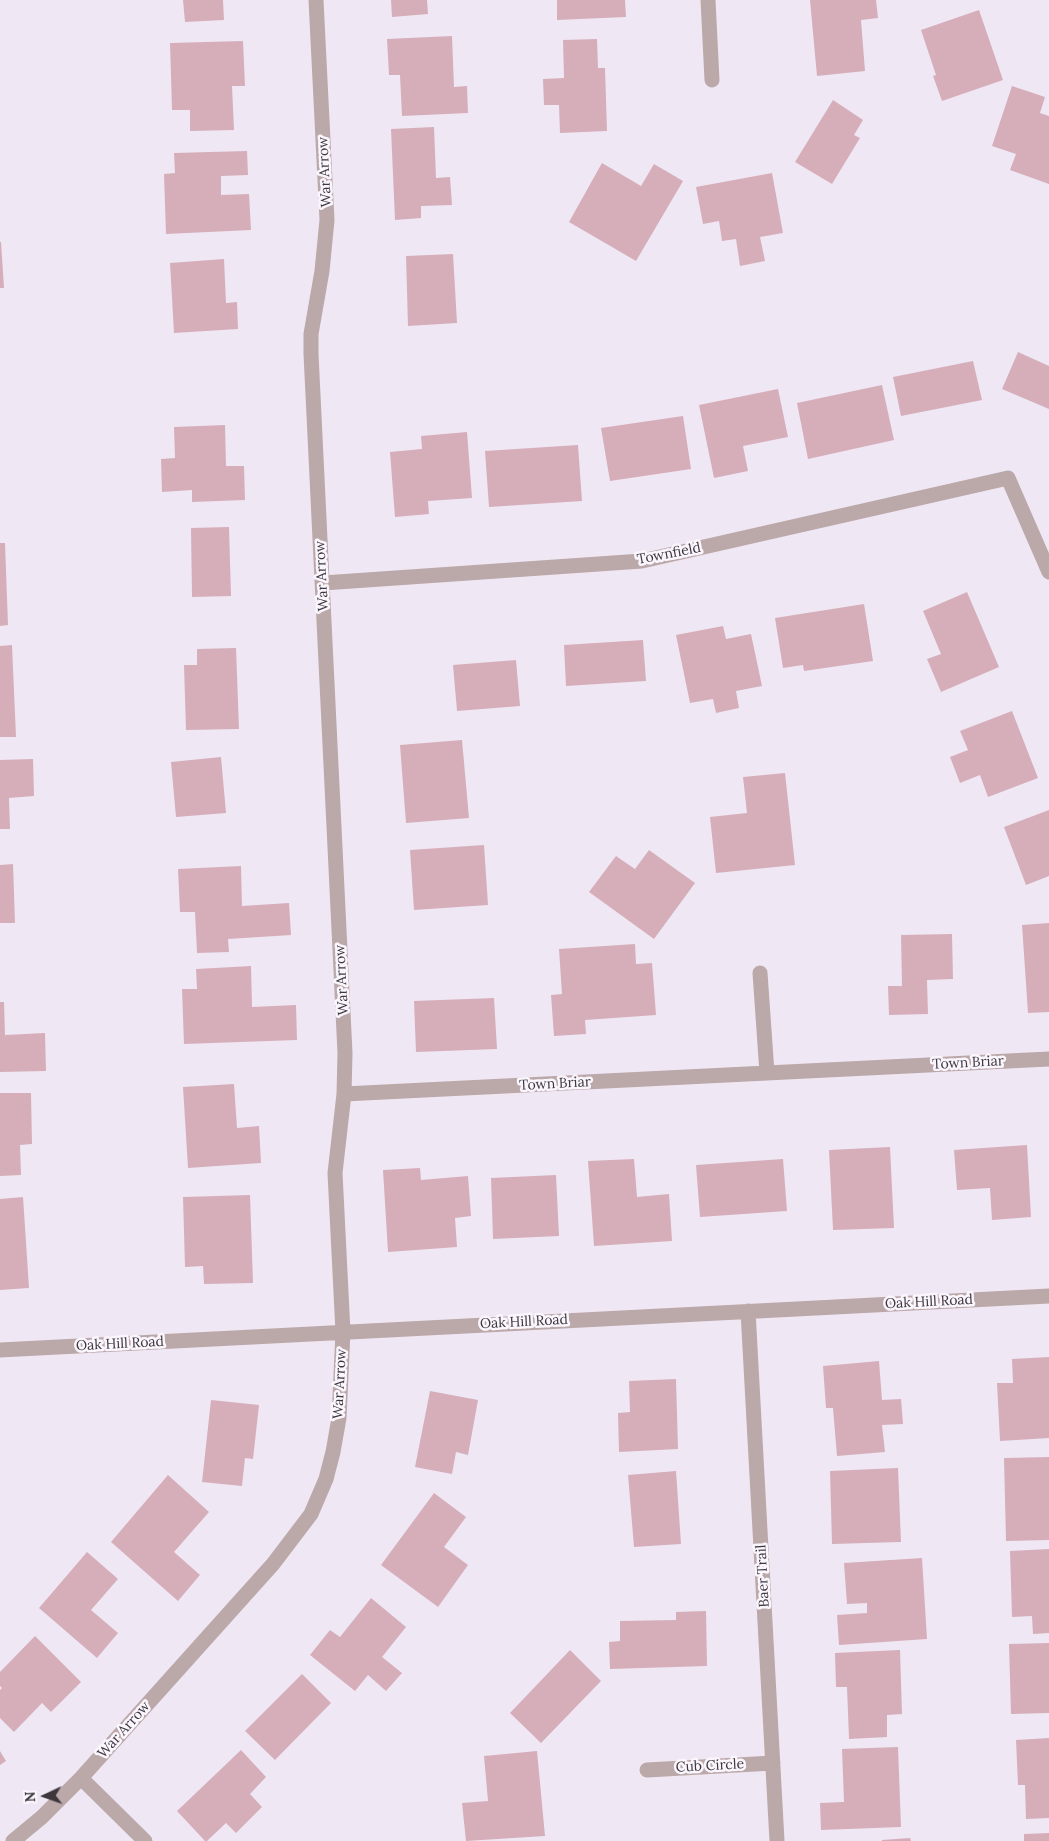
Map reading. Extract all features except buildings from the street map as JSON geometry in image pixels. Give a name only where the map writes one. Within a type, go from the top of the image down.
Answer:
[{"type":"street","name":"War Arrow","points":[[13,1841],[42,1817],[80,1778],[273,1564],[311,1514],[326,1478],[339,1418],[343,1332],[335,1173],[344,1094],[345,1043],[311,354],[311,334],[322,270],[327,220],[316,0]]},
{"type":"street","points":[[708,0],[712,80]]},
{"type":"street","name":"Townfield","points":[[322,583],[642,560],[1008,478],[1049,572]]},
{"type":"street","points":[[760,973],[767,1073]]},
{"type":"street","name":"Town Briar","points":[[344,1094],[1049,1059]]},
{"type":"street","name":"Oak Hill Road","points":[[0,1350],[1049,1296]]},
{"type":"street","name":"Baer Trail","points":[[748,1310],[777,1841]]},
{"type":"street","name":"Cub Circle","points":[[647,1770],[773,1763]]},
{"type":"street","points":[[80,1778],[145,1841]]}]
